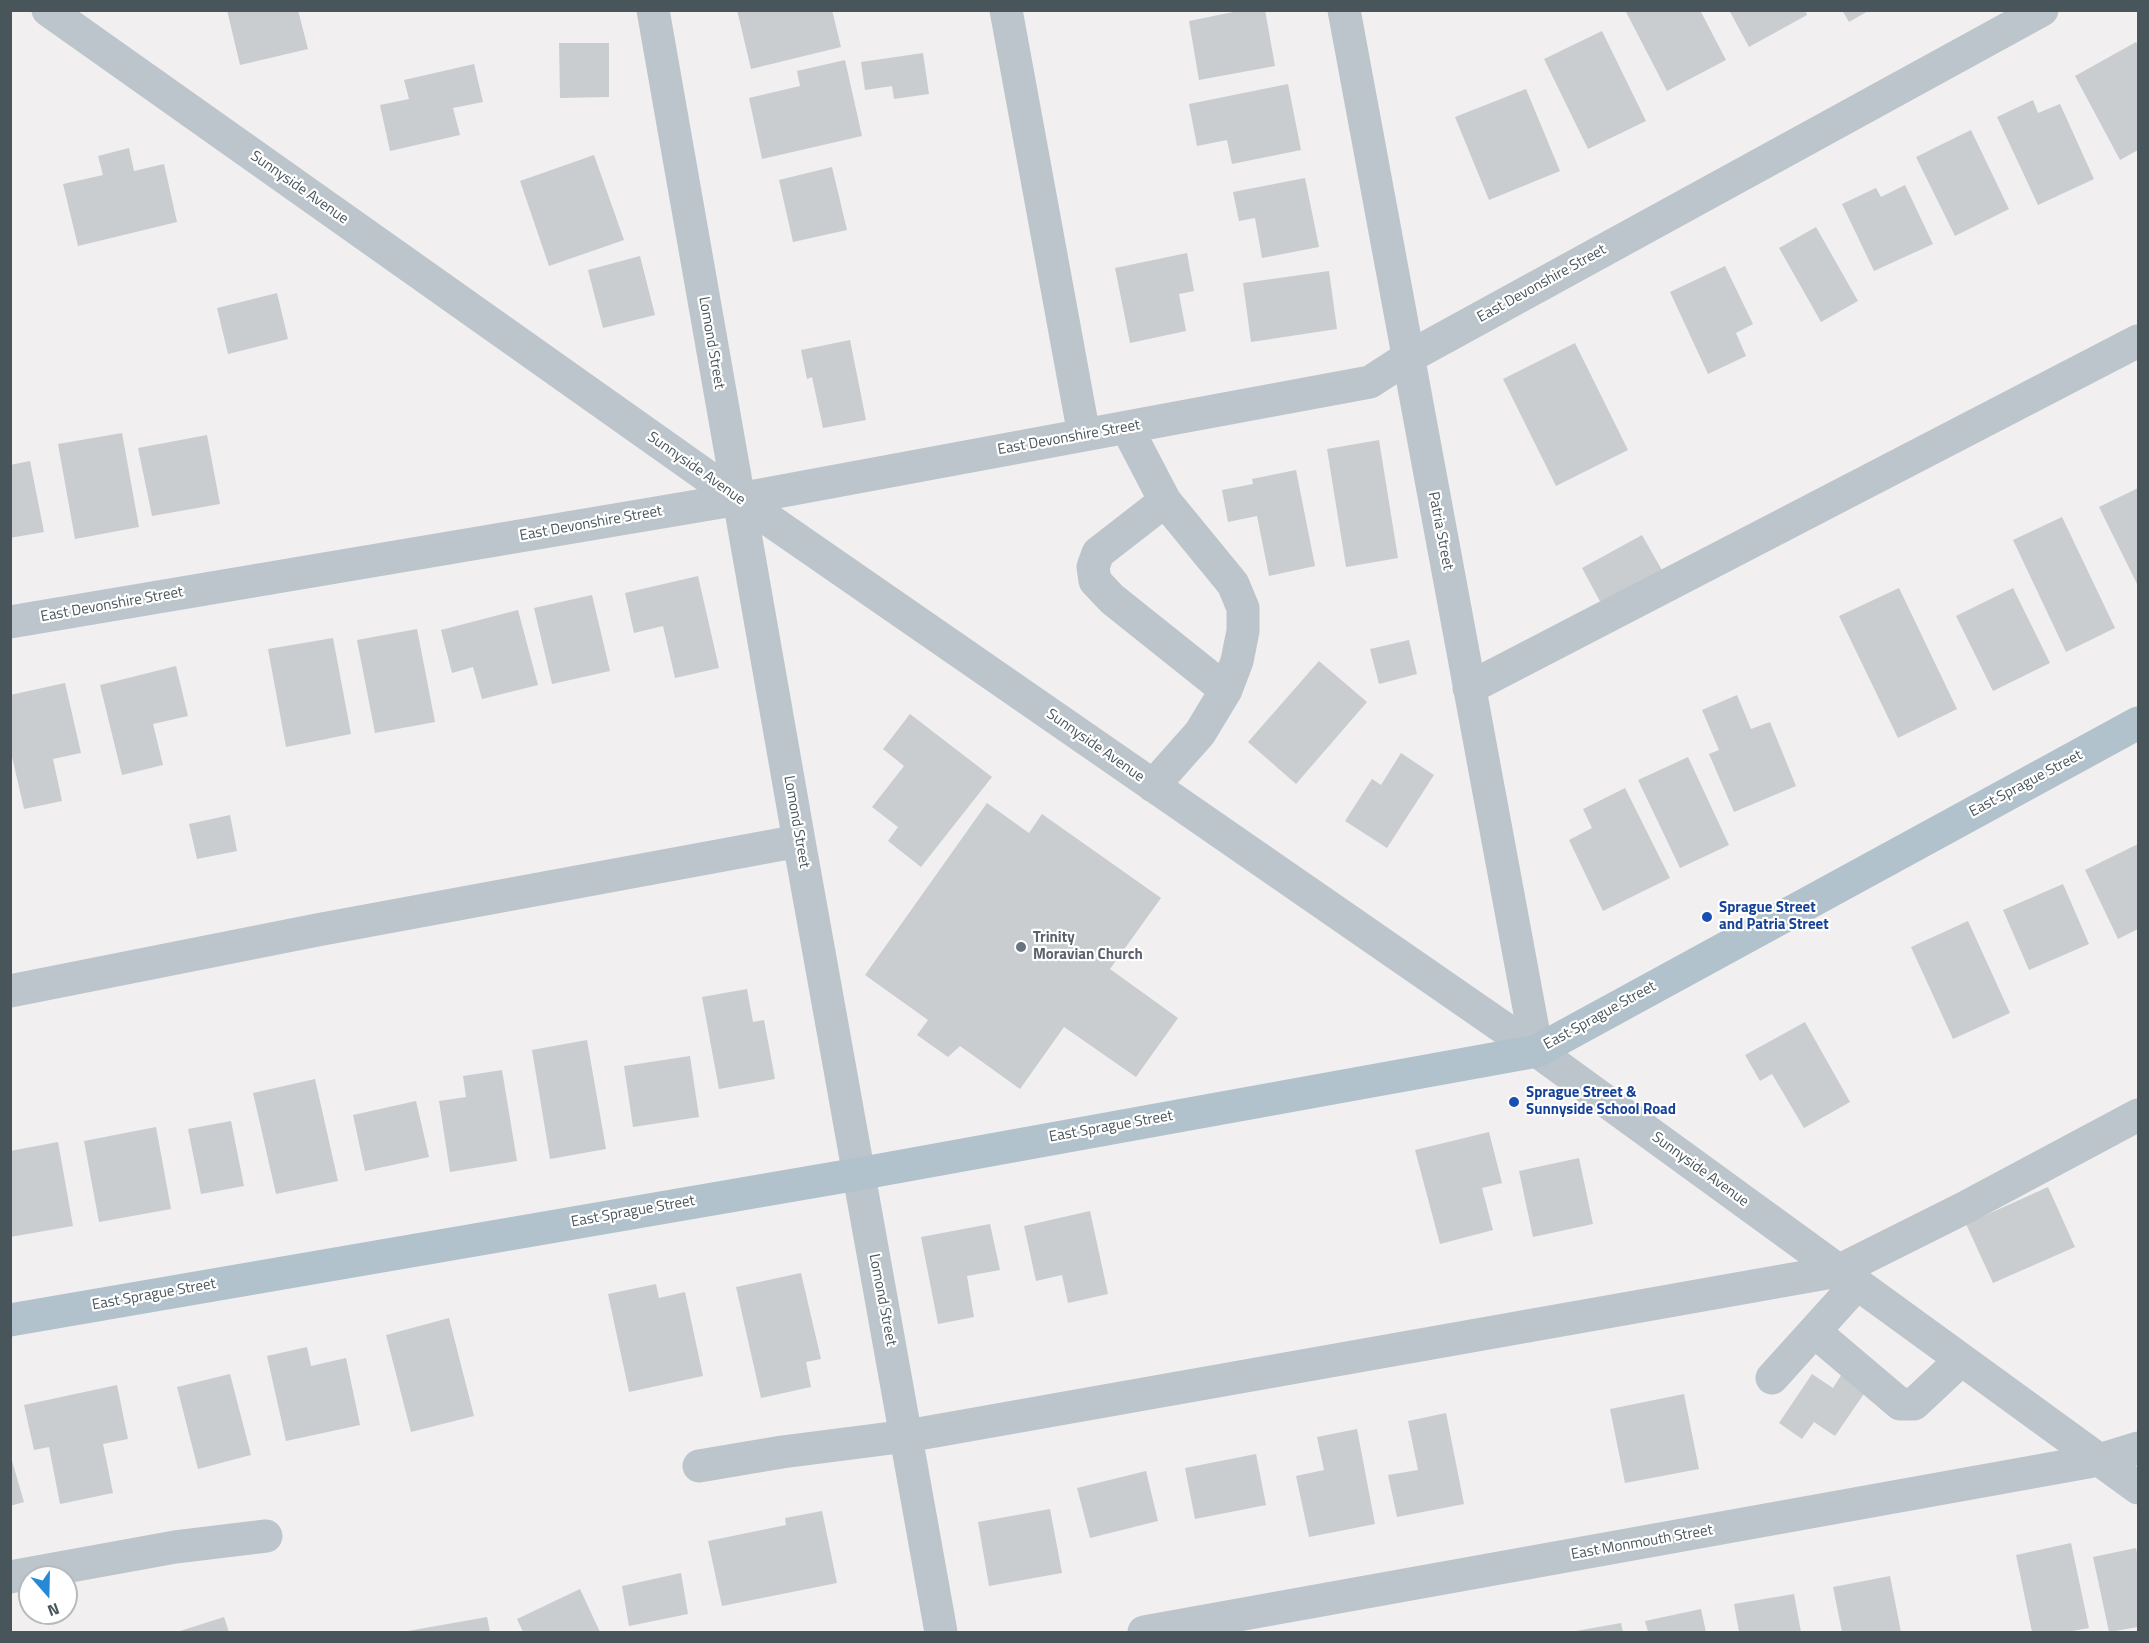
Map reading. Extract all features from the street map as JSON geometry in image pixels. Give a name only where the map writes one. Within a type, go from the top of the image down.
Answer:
[{"type":"main road","name":"East Sprague Street","points":[[10,1320],[858,1174],[1537,1051],[2139,723]]},
{"type":"street","name":"Sunnyside Avenue","points":[[48,10],[739,500],[1537,1051],[2139,1488]]},
{"type":"street","name":"Lomond Street","points":[[653,10],[941,1632]]},
{"type":"street","points":[[1006,10],[1084,435]]},
{"type":"street","name":"Patria Street","points":[[1344,10],[1537,1051]]},
{"type":"street","name":"East Devonshire Street","points":[[10,622],[739,500],[1370,382],[1407,358],[2042,10]]},
{"type":"street","points":[[1470,688],[2139,341]]},
{"type":"street","points":[[1128,428],[1165,501],[1233,584],[1243,608],[1243,631],[1237,661],[1226,690],[1200,733],[1153,786]]},
{"type":"street","points":[[1165,501],[1098,553],[1093,567],[1095,581],[1112,599],[1226,690]]},
{"type":"street","points":[[10,991],[317,930],[799,841]]},
{"type":"street","points":[[699,1466],[782,1452],[907,1436],[1848,1277],[1964,1208],[2139,1115]]},
{"type":"street","points":[[1772,1378],[1815,1332],[1848,1277]]},
{"type":"street","points":[[1815,1332],[1899,1404],[1914,1404],[1961,1360]]},
{"type":"street","name":"East Monmouth Street","points":[[1144,1632],[2099,1460],[2139,1448]]},
{"type":"street","points":[[10,1577],[175,1547],[266,1536]]},
{"type":"building","points":[[227,10],[298,10],[308,49],[240,65]]},
{"type":"building","points":[[737,10],[832,10],[841,47],[751,69]]},
{"type":"building","points":[[1243,10],[1265,10],[1275,66],[1199,80],[1189,21]]},
{"type":"building","points":[[1625,10],[1700,10],[1726,60],[1667,91]]},
{"type":"building","points":[[1729,10],[1805,10],[1807,15],[1749,47]]},
{"type":"building","points":[[1842,10],[1870,10],[1849,22]]},
{"type":"building","points":[[1602,31],[1646,121],[1588,149],[1544,59]]},
{"type":"building","points":[[2136,42],[2138,46],[2138,150],[2120,160],[2075,76]]},
{"type":"building","points":[[559,43],[609,43],[609,97],[560,98]]},
{"type":"building","points":[[923,53],[929,94],[894,99],[892,86],[865,90],[861,62]]},
{"type":"building","points":[[845,60],[862,136],[762,159],[749,98],[800,86],[797,71]]},
{"type":"building","points":[[474,64],[483,102],[453,108],[460,135],[390,151],[380,105],[409,99],[404,80]]},
{"type":"building","points":[[1288,84],[1301,150],[1232,164],[1227,140],[1197,146],[1189,104]]},
{"type":"building","points":[[1526,89],[1560,171],[1489,200],[1455,117]]},
{"type":"building","points":[[2033,100],[2038,113],[2060,104],[2094,179],[2038,205],[1997,117]]},
{"type":"building","points":[[1971,130],[2009,209],[1955,236],[1916,157]]},
{"type":"building","points":[[129,148],[134,171],[164,164],[177,222],[78,246],[63,184],[103,175],[98,156]]},
{"type":"building","points":[[594,155],[624,240],[549,266],[520,181]]},
{"type":"building","points":[[832,167],[847,230],[793,242],[779,180]]},
{"type":"building","points":[[1305,178],[1319,247],[1262,258],[1255,218],[1239,221],[1233,192]]},
{"type":"building","points":[[1905,185],[1933,244],[1874,271],[1842,204],[1876,188],[1881,197]]},
{"type":"building","points":[[1816,227],[1858,301],[1821,322],[1779,248]]},
{"type":"building","points":[[1187,253],[1194,291],[1179,294],[1186,331],[1130,343],[1115,268]]},
{"type":"building","points":[[640,256],[655,315],[603,328],[588,270]]},
{"type":"building","points":[[1725,266],[1753,324],[1736,333],[1746,356],[1708,374],[1670,292]]},
{"type":"building","points":[[1329,271],[1337,329],[1251,342],[1243,283]]},
{"type":"building","points":[[277,293],[288,339],[228,354],[217,308]]},
{"type":"building","points":[[850,340],[866,420],[823,428],[812,377],[807,379],[801,350]]},
{"type":"building","points":[[1575,343],[1628,450],[1556,486],[1503,379]]},
{"type":"building","points":[[122,433],[139,527],[75,539],[58,444]]},
{"type":"building","points":[[207,435],[220,504],[152,516],[138,448]]},
{"type":"building","points":[[1379,440],[1398,558],[1346,567],[1327,449]]},
{"type":"building","points":[[30,461],[44,532],[10,538],[10,465]]},
{"type":"building","points":[[1296,470],[1315,566],[1269,576],[1257,516],[1228,522],[1222,490],[1253,484],[1252,479]]},
{"type":"building","points":[[2138,488],[2138,586],[2099,507]]},
{"type":"building","points":[[2062,517],[2115,628],[2066,652],[2013,540]]},
{"type":"building","points":[[1642,535],[1663,572],[1602,605],[1582,568]]},
{"type":"building","points":[[698,576],[719,668],[675,678],[663,626],[634,633],[625,593]]},
{"type":"building","points":[[1899,588],[1957,709],[1898,738],[1839,616]]},
{"type":"building","points":[[2013,588],[2050,663],[1993,691],[1956,616]]},
{"type":"building","points":[[592,595],[610,671],[552,684],[534,608]]},
{"type":"building","points":[[518,610],[538,685],[482,699],[473,667],[452,673],[441,630]]},
{"type":"building","points":[[417,629],[435,722],[375,733],[357,640]]},
{"type":"building","points":[[333,638],[351,734],[286,747],[268,649]]},
{"type":"building","points":[[1409,640],[1417,674],[1379,684],[1370,649]]},
{"type":"building","points":[[1319,661],[1367,702],[1296,784],[1248,742]]},
{"type":"building","points":[[176,666],[188,716],[153,724],[163,765],[122,775],[100,685]]},
{"type":"building","points":[[65,683],[81,753],[53,759],[62,801],[24,809],[10,748],[10,695]]},
{"type":"building","points":[[1737,695],[1751,729],[1770,722],[1796,786],[1734,812],[1709,754],[1719,750],[1702,710]]},
{"type":"building","points":[[910,714],[992,777],[921,867],[888,841],[898,827],[872,807],[904,766],[883,749]]},
{"type":"building","points":[[1401,753],[1434,775],[1387,848],[1345,821],[1372,779],[1381,785]]},
{"type":"building","points":[[1688,757],[1729,845],[1680,868],[1638,780]]},
{"type":"building","points":[[1625,788],[1670,878],[1603,911],[1569,840],[1592,828],[1583,809]]},
{"type":"building","points":[[987,803],[1029,833],[1042,814],[1161,898],[1110,969],[1178,1018],[1136,1077],[1064,1027],[1020,1089],[960,1046],[948,1057],[917,1035],[928,1020],[865,975]]},
{"type":"building","points":[[230,815],[237,851],[197,859],[189,824]]},
{"type":"building","points":[[2138,844],[2138,929],[2118,939],[2085,870]]},
{"type":"building","points":[[2063,884],[2089,944],[2029,970],[2003,910]]},
{"type":"building","points":[[1968,921],[2010,1013],[1953,1039],[1911,947]]},
{"type":"building","points":[[747,989],[753,1022],[764,1020],[775,1079],[719,1089],[702,997]]},
{"type":"building","points":[[1805,1022],[1850,1102],[1804,1128],[1772,1074],[1760,1081],[1745,1055]]},
{"type":"building","points":[[587,1040],[606,1149],[550,1159],[532,1050]]},
{"type":"building","points":[[690,1056],[699,1117],[633,1127],[624,1066]]},
{"type":"building","points":[[502,1070],[517,1161],[450,1172],[439,1101],[466,1097],[463,1076]]},
{"type":"building","points":[[315,1079],[338,1181],[276,1194],[253,1093]]},
{"type":"building","points":[[416,1101],[429,1157],[365,1171],[353,1115]]},
{"type":"building","points":[[231,1121],[244,1186],[201,1194],[188,1129]]},
{"type":"building","points":[[156,1127],[171,1209],[99,1222],[84,1141]]},
{"type":"building","points":[[1489,1132],[1502,1183],[1482,1188],[1493,1230],[1440,1244],[1415,1150]]},
{"type":"building","points":[[58,1142],[73,1226],[10,1237],[10,1151]]},
{"type":"building","points":[[1579,1158],[1593,1224],[1533,1237],[1519,1171]]},
{"type":"building","points":[[2048,1187],[2075,1247],[1993,1283],[1966,1224]]},
{"type":"building","points":[[1090,1211],[1108,1294],[1068,1303],[1062,1275],[1036,1281],[1024,1226]]},
{"type":"building","points":[[990,1224],[1000,1270],[967,1276],[974,1317],[938,1324],[921,1237]]},
{"type":"building","points":[[801,1273],[821,1359],[806,1362],[811,1387],[761,1398],[736,1287]]},
{"type":"building","points":[[656,1284],[659,1298],[685,1292],[703,1376],[629,1392],[608,1294]]},
{"type":"building","points":[[449,1318],[474,1416],[411,1432],[386,1335]]},
{"type":"building","points":[[307,1347],[311,1366],[346,1358],[360,1425],[286,1441],[267,1356]]},
{"type":"building","points":[[1845,1369],[1870,1385],[1835,1436],[1814,1422],[1802,1439],[1779,1423],[1812,1374],[1833,1388]]},
{"type":"building","points":[[230,1374],[251,1455],[198,1469],[177,1387]]},
{"type":"building","points":[[117,1385],[128,1439],[103,1444],[113,1493],[60,1504],[49,1447],[34,1450],[24,1405]]},
{"type":"building","points":[[1684,1394],[1699,1469],[1625,1483],[1610,1409]]},
{"type":"building","points":[[1446,1413],[1464,1504],[1397,1517],[1388,1475],[1418,1470],[1408,1421]]},
{"type":"building","points":[[1357,1429],[1375,1524],[1309,1537],[1296,1476],[1324,1470],[1317,1437]]},
{"type":"building","points":[[10,1454],[24,1502],[10,1506]]},
{"type":"building","points":[[1256,1454],[1266,1505],[1195,1519],[1185,1468]]},
{"type":"building","points":[[1146,1471],[1158,1521],[1090,1538],[1077,1488]]},
{"type":"building","points":[[1050,1509],[1062,1573],[989,1586],[978,1522]]},
{"type":"building","points":[[822,1511],[837,1583],[722,1606],[708,1541],[786,1525],[785,1518]]},
{"type":"building","points":[[2071,1543],[2089,1628],[2067,1632],[2032,1632],[2016,1555]]},
{"type":"building","points":[[2136,1548],[2138,1627],[2109,1632],[2093,1557]]},
{"type":"building","points":[[681,1573],[688,1614],[629,1626],[622,1586]]},
{"type":"building","points":[[1890,1576],[1901,1632],[1842,1632],[1833,1587]]},
{"type":"building","points":[[580,1589],[600,1632],[523,1632],[517,1619]]},
{"type":"building","points":[[1794,1594],[1801,1632],[1739,1632],[1734,1604]]},
{"type":"building","points":[[1701,1609],[1706,1632],[1648,1632],[1645,1621]]},
{"type":"building","points":[[224,1617],[229,1632],[177,1632]]},
{"type":"building","points":[[487,1617],[490,1632],[408,1632],[408,1631]]},
{"type":"building","points":[[1621,1623],[1623,1632],[1576,1632],[1576,1631]]},
{"type":"place","name":"Sprague Street and Patria Street","points":[[1707,917]]},
{"type":"place","name":"Trinity Moravian Church","points":[[1021,947]]},
{"type":"place","name":"Sprague Street & Sunnyside School Road","points":[[1514,1102]]}]
